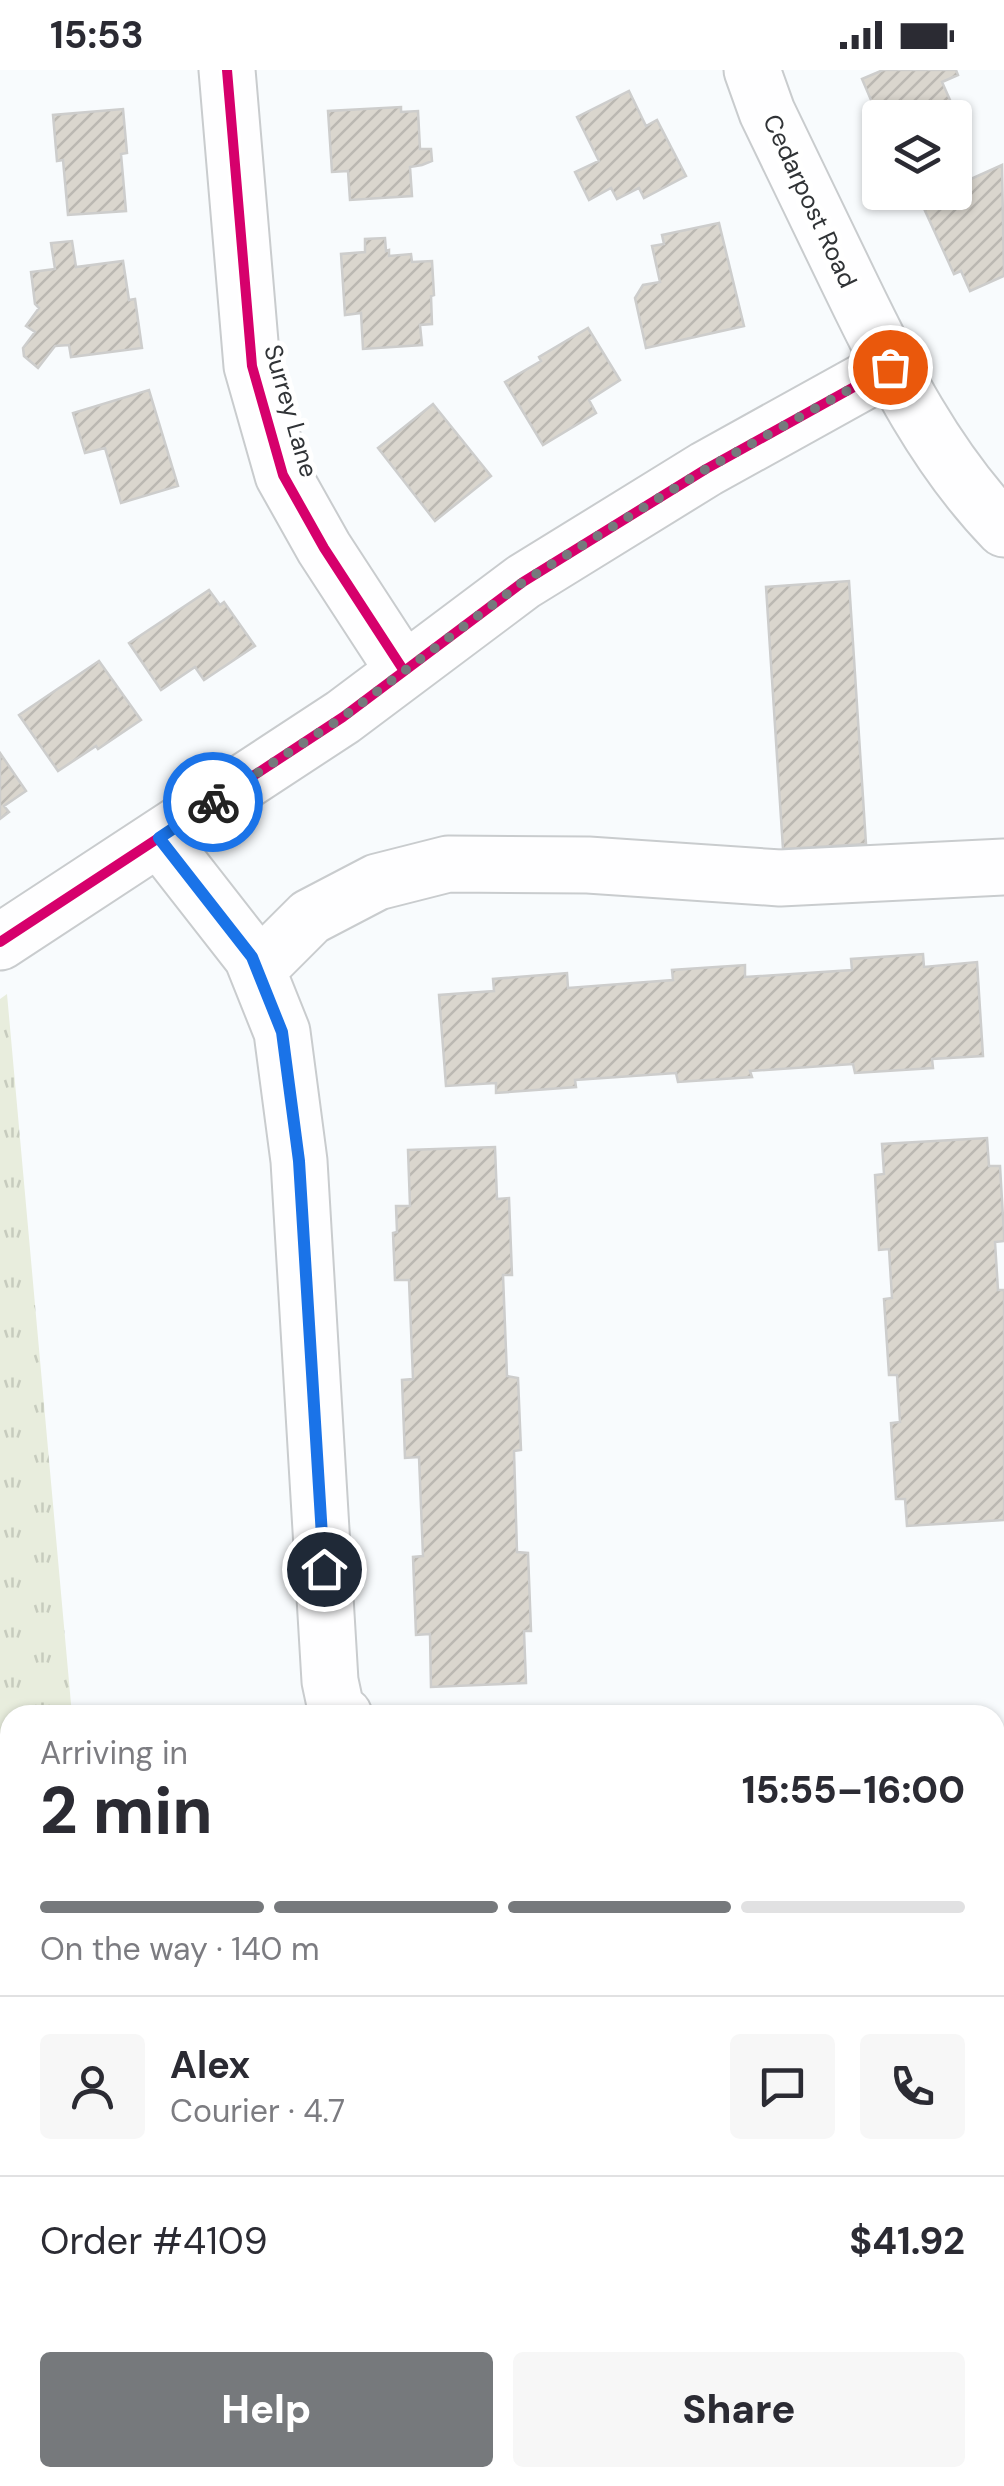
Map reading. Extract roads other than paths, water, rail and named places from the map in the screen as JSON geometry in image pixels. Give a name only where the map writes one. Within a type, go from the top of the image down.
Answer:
[{"type":"street","name":"Surrey Lane","points":[[228,70],[252,366],[283,475],[324,548],[404,672]]},
{"type":"street","name":"Cedarpost Road","points":[[752,70],[767,112],[890,367],[929,432],[982,506],[1004,529]]},
{"type":"street","points":[[0,942],[343,717],[523,582],[706,469],[890,367]]},
{"type":"street","points":[[159,838],[252,957],[282,1032],[299,1161],[330,1681],[335,1705]]},
{"type":"street","points":[[258,968],[310,917],[378,882],[448,864],[588,865],[780,878],[1004,867]]}]
